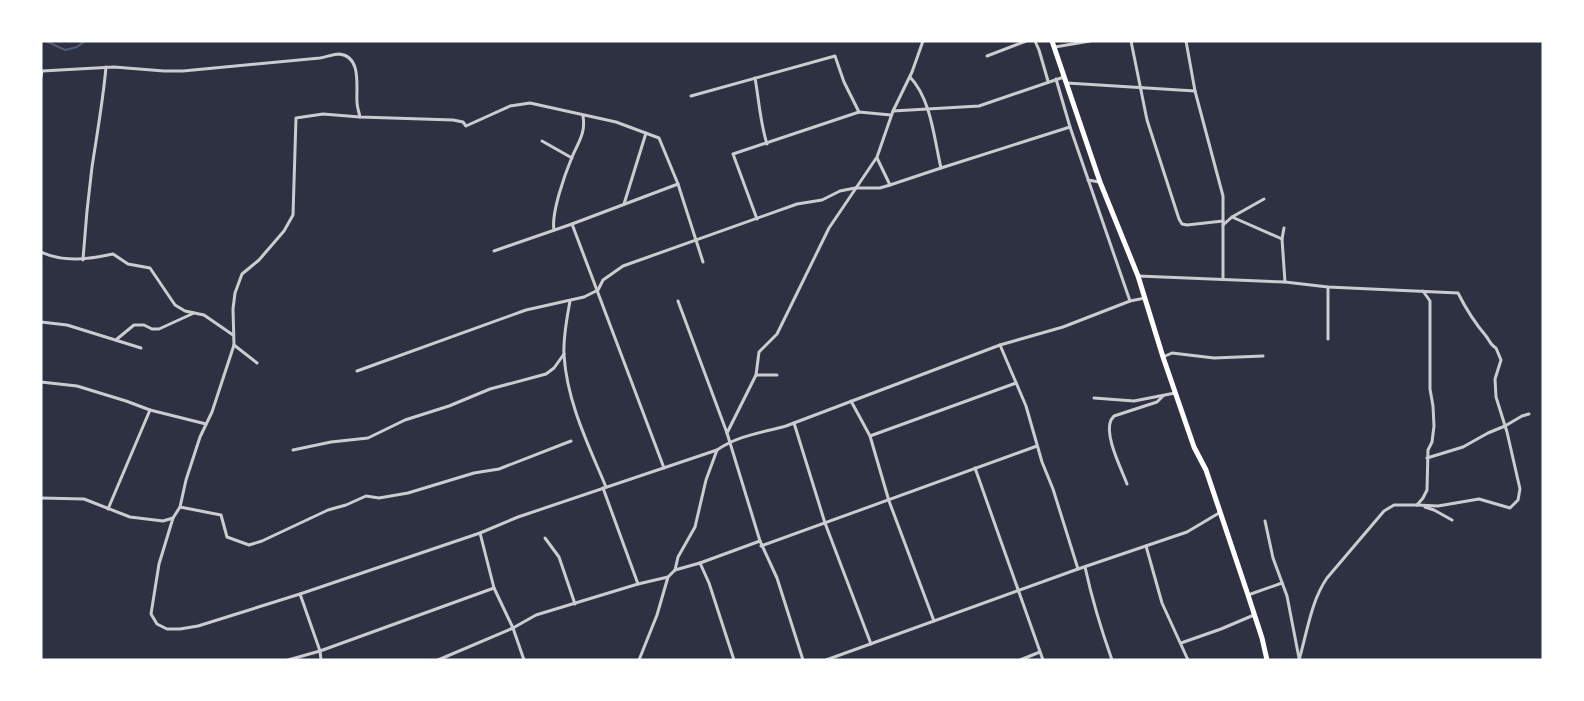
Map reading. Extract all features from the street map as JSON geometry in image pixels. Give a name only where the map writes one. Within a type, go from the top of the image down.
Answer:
[{"type":"highway","points":[[1052,41],[1100,182],[1138,276],[1194,447],[1206,470],[1255,615],[1268,660]]},
{"type":"street","points":[[727,433],[756,375],[759,352],[777,334],[829,228],[877,157],[891,115],[910,77],[923,41]]},
{"type":"street","points":[[987,56],[1026,41]]},
{"type":"street","points":[[1035,41],[1048,81]]},
{"type":"street","points":[[1054,48],[1090,41]]},
{"type":"street","points":[[1130,41],[1147,120],[1182,224],[1187,226],[1223,223],[1264,200]]},
{"type":"street","points":[[1186,41],[1195,91],[1223,196],[1223,279]]},
{"type":"street","points":[[41,77],[42,70],[106,68],[184,70],[320,58],[338,54],[346,56],[352,61],[356,69],[357,104],[360,117]]},
{"type":"street","points":[[691,96],[835,56],[844,82],[859,112]]},
{"type":"street","points":[[83,260],[92,168],[104,98],[106,68]]},
{"type":"street","points":[[893,110],[980,106],[1064,76]]},
{"type":"street","points":[[910,77],[918,85],[927,107],[940,168]]},
{"type":"street","points":[[755,78],[762,127],[767,144]]},
{"type":"street","points":[[1056,79],[1070,127],[1130,301]]},
{"type":"street","points":[[1067,83],[1195,91]]},
{"type":"street","points":[[703,262],[678,184],[659,138],[616,122],[530,103],[510,106],[466,126],[464,122],[453,120],[323,114],[296,118],[292,216],[284,231],[259,260],[242,274],[233,308],[234,345],[186,480],[180,507],[173,518],[159,564],[151,614],[157,624],[167,629],[198,626],[300,594],[480,533],[518,517],[717,450],[749,434],[794,423],[1000,346],[1063,327],[1130,301],[1145,298]]},
{"type":"street","points":[[757,219],[733,154],[859,112],[891,115]]},
{"type":"street","points":[[554,230],[554,216],[572,158],[584,132],[583,116]]},
{"type":"street","points":[[358,370],[526,310],[584,297],[598,290],[603,280],[624,266],[797,204],[822,200],[840,191],[855,188],[873,189],[890,185],[1070,127]]},
{"type":"street","points":[[624,204],[646,133]]},
{"type":"street","points":[[542,141],[572,158]]},
{"type":"street","points":[[877,157],[890,185]]},
{"type":"street","points":[[1088,180],[1100,182]]},
{"type":"street","points":[[494,251],[678,184]]},
{"type":"street","points":[[1232,217],[1282,239]]},
{"type":"street","points":[[572,224],[664,468]]},
{"type":"street","points":[[1284,228],[1282,239],[1285,282]]},
{"type":"street","points":[[41,252],[50,256],[83,260],[113,254],[128,264],[150,268],[175,305],[185,311],[204,315],[234,336]]},
{"type":"street","points":[[1138,276],[1285,282],[1328,288],[1458,293],[1470,317],[1492,346],[1496,348],[1501,360],[1495,379],[1496,397],[1520,489],[1518,500],[1510,508],[1479,499],[1438,506],[1394,505],[1384,511],[1321,587],[1299,659]]},
{"type":"street","points":[[1328,288],[1328,339]]},
{"type":"street","points":[[1416,505],[1424,498],[1427,490],[1429,477],[1427,458],[1434,426],[1430,389],[1430,301],[1423,291]]},
{"type":"street","points":[[570,301],[565,330],[564,354],[572,401],[638,584]]},
{"type":"street","points":[[678,301],[727,433],[762,546],[776,578],[803,660]]},
{"type":"street","points":[[117,339],[134,325],[144,325],[152,329],[159,328],[195,313]]},
{"type":"street","points":[[41,322],[67,325],[141,348]]},
{"type":"street","points":[[234,345],[257,363]]},
{"type":"street","points":[[1000,346],[1026,406],[1037,446],[1053,489],[1078,569]]},
{"type":"street","points":[[1163,357],[1172,353],[1214,358],[1263,356]]},
{"type":"street","points":[[293,450],[332,442],[368,438],[405,420],[449,406],[490,389],[546,374],[554,368],[564,354]]},
{"type":"street","points":[[756,375],[777,375]]},
{"type":"street","points":[[41,382],[77,386],[150,410],[206,424]]},
{"type":"street","points":[[870,436],[1016,384]]},
{"type":"street","points":[[1094,398],[1134,401],[1176,393]]},
{"type":"street","points":[[1127,484],[1111,441],[1110,420],[1114,416],[1157,402],[1163,396]]},
{"type":"street","points":[[851,401],[870,436],[889,500],[934,621]]},
{"type":"street","points":[[108,509],[150,410]]},
{"type":"street","points":[[1427,458],[1463,446],[1529,414]]},
{"type":"street","points":[[794,423],[825,523],[871,644]]},
{"type":"street","points":[[180,507],[221,515],[227,537],[249,545],[262,541],[328,510],[346,505],[366,496],[379,498],[408,493],[474,473],[499,469],[571,441]]},
{"type":"street","points":[[762,546],[1037,446]]},
{"type":"street","points":[[639,660],[657,615],[668,577],[674,570],[678,557],[695,527],[706,480],[717,450]]},
{"type":"street","points":[[975,468],[1043,660]]},
{"type":"street","points":[[41,498],[84,499],[130,517],[163,521],[173,518]]},
{"type":"street","points":[[1416,505],[1434,510],[1452,520]]},
{"type":"street","points":[[826,660],[1085,566],[1187,532],[1219,513]]},
{"type":"street","points":[[1265,521],[1274,558],[1287,596],[1299,659]]},
{"type":"street","points":[[480,533],[494,588],[513,628],[524,660]]},
{"type":"street","points":[[545,538],[559,557],[575,604]]},
{"type":"street","points":[[674,570],[700,563],[760,540]]},
{"type":"street","points":[[1146,546],[1162,603],[1188,660]]},
{"type":"street","points":[[700,563],[709,583],[734,660]]},
{"type":"street","points":[[1085,566],[1094,609],[1101,623],[1112,660]]},
{"type":"street","points":[[438,660],[513,628],[536,615],[638,584],[668,577]]},
{"type":"street","points":[[1248,595],[1282,584]]},
{"type":"street","points":[[288,660],[320,651],[494,588]]},
{"type":"street","points":[[300,594],[320,651],[321,660]]},
{"type":"street","points":[[1181,643],[1255,615]]},
{"type":"street","points":[[1020,660],[1040,652]]},
{"type":"waterway","points":[[46,41],[65,50],[77,47],[85,41]]}]
